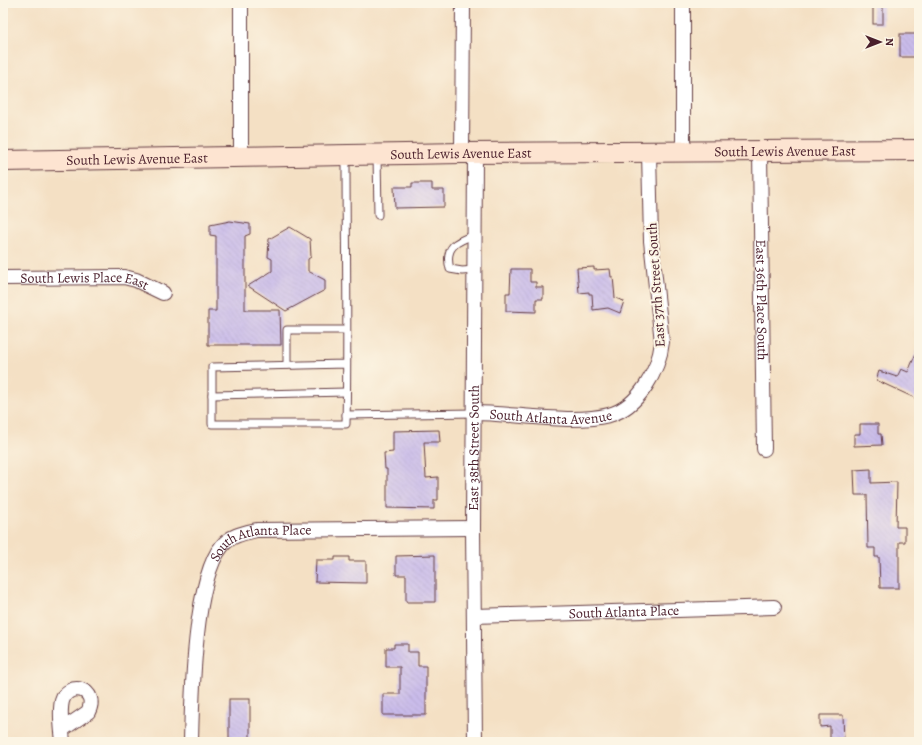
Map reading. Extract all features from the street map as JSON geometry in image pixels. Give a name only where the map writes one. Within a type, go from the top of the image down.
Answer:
[{"type":"main road","name":"South Lewis Avenue East","points":[[3,160],[468,153],[919,150]]},
{"type":"street","points":[[241,3],[241,156]]},
{"type":"street","name":"East 38th Street South","points":[[463,3],[468,153],[475,235],[473,528],[475,742]]},
{"type":"street","points":[[683,3],[683,152]]},
{"type":"street","name":"East 37th Street South","points":[[626,406],[641,393],[653,374],[660,357],[662,342],[651,241],[649,152]]},
{"type":"street","name":"East 36th Place South","points":[[760,152],[764,449]]},
{"type":"street","name":"South Lewis Place East","points":[[3,278],[124,277],[136,280],[163,293]]},
{"type":"street","name":"South Atlanta Avenue","points":[[474,413],[561,418],[593,418],[610,415],[626,406]]},
{"type":"street","name":"South Atlanta Place","points":[[191,742],[193,679],[207,578],[215,555],[230,538],[241,533],[257,530],[473,528]]},
{"type":"street","name":"South Atlanta Place","points":[[474,616],[774,607]]},
{"type":"lane","points":[[346,155],[346,330],[346,364],[346,424],[212,424],[212,367],[346,364]]},
{"type":"lane","points":[[377,155],[378,215]]},
{"type":"lane","points":[[475,235],[460,240],[452,247],[448,260],[450,269],[462,271],[475,270]]},
{"type":"lane","points":[[287,365],[287,330],[346,330]]},
{"type":"lane","points":[[212,395],[346,392]]},
{"type":"lane","points":[[346,414],[474,413]]},
{"type":"building","points":[[873,5],[883,5],[883,24],[873,24]]},
{"type":"building","points":[[900,34],[919,34],[919,57],[900,57]]},
{"type":"building","points":[[412,183],[432,183],[432,190],[444,190],[444,207],[395,208],[394,187],[412,187]]},
{"type":"building","points":[[230,221],[250,224],[250,234],[245,236],[245,310],[280,310],[281,345],[208,345],[208,311],[216,311],[216,236],[210,235],[210,225]]},
{"type":"building","points":[[290,227],[310,239],[311,257],[308,259],[308,271],[325,280],[325,290],[286,311],[248,286],[272,271],[272,259],[268,257],[269,239]]},
{"type":"building","points":[[594,267],[594,270],[610,269],[611,277],[613,277],[615,298],[624,301],[620,313],[608,308],[593,310],[592,294],[589,294],[589,292],[579,293],[577,268]]},
{"type":"building","points":[[511,269],[530,269],[530,282],[536,282],[536,287],[543,287],[543,299],[536,299],[536,312],[506,311],[506,293],[510,293]]},
{"type":"building","points":[[919,346],[919,400],[876,380],[879,371],[897,377],[901,369],[908,372]]},
{"type":"building","points":[[860,424],[878,424],[878,434],[881,434],[882,445],[854,446],[854,434],[860,434]]},
{"type":"building","points":[[439,430],[440,442],[424,442],[426,478],[438,477],[438,500],[434,500],[434,509],[387,508],[387,469],[385,469],[384,453],[393,452],[393,431]]},
{"type":"building","points":[[871,469],[871,483],[897,482],[896,527],[905,527],[905,542],[899,542],[899,588],[880,588],[879,557],[875,557],[875,548],[868,548],[867,495],[855,495],[854,470]]},
{"type":"building","points":[[435,555],[435,602],[406,602],[406,575],[396,575],[396,556]]},
{"type":"building","points":[[335,557],[349,557],[349,561],[366,561],[366,583],[315,582],[316,560],[335,560]]},
{"type":"building","points":[[394,644],[408,644],[408,652],[418,652],[418,666],[426,666],[426,715],[383,715],[383,694],[400,694],[400,667],[386,667],[386,648],[394,648]]},
{"type":"building","points":[[229,699],[250,699],[250,742],[229,742]]},
{"type":"building","points":[[820,715],[843,715],[844,742],[830,742],[830,726],[820,727]]}]
